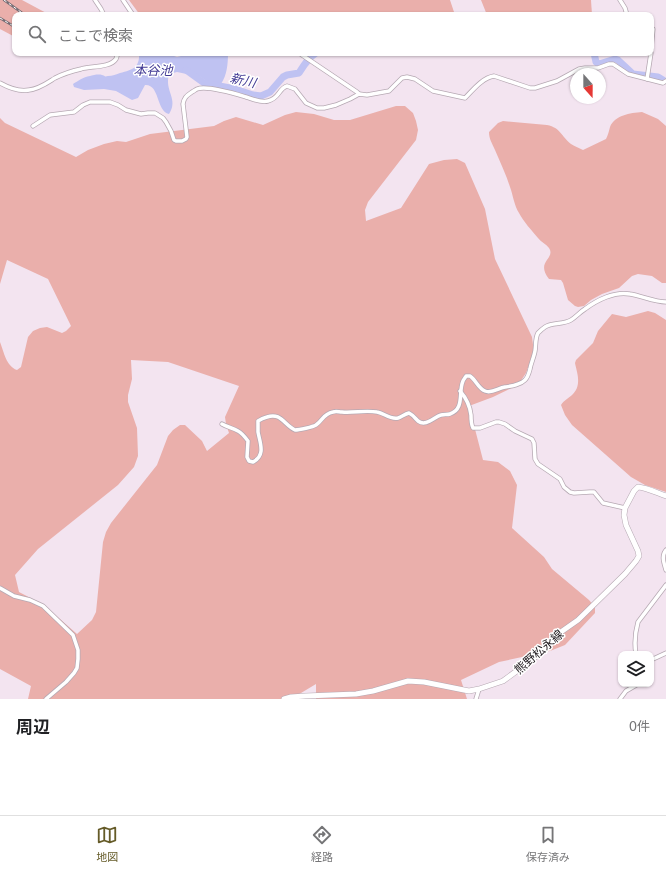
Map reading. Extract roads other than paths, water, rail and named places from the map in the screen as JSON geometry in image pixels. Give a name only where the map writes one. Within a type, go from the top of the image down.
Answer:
[{"type":"main road","points":[[625,508],[634,491],[638,487],[645,487],[666,496]]},
{"type":"main road","name":"熊野松永線","points":[[284,699],[290,697],[356,694],[373,691],[408,681],[424,682],[469,691],[503,681],[533,659],[558,634],[578,620],[625,574],[636,561],[638,551],[626,525],[624,515],[625,508]]},
{"type":"street","points":[[95,0],[102,12]]},
{"type":"street","points":[[123,0],[131,12]]},
{"type":"street","points":[[620,0],[626,12]]},
{"type":"street","points":[[0,83],[15,90],[30,90],[40,87],[66,73],[86,67],[106,65],[116,59],[117,56]]},
{"type":"street","points":[[303,56],[359,94],[367,95],[389,91],[402,78],[407,77],[415,79],[433,91],[464,98],[489,77],[494,76],[530,88],[535,88],[557,81],[579,69],[598,68],[609,64],[613,64],[628,74],[648,77],[663,82],[666,81]]},
{"type":"street","points":[[648,77],[651,56]]},
{"type":"street","points":[[33,126],[50,115],[74,112],[90,102],[110,102],[126,110],[141,114],[148,112],[155,113],[166,122],[174,140],[182,142],[186,140],[187,137],[183,104],[184,100],[186,96],[197,89],[209,88],[244,96],[258,101],[267,101],[276,98],[282,89],[287,86],[295,89],[306,103],[317,108],[324,108],[350,100],[359,94]]},
{"type":"street","points":[[222,424],[237,430],[248,440],[246,457],[249,461],[253,462],[261,453],[258,421],[274,415],[284,420],[291,428],[295,430],[310,428],[316,425],[324,415],[335,411],[373,411],[392,418],[397,418],[409,413],[422,423],[426,422],[441,415],[449,415],[457,409],[460,402],[460,391],[466,376],[473,378],[483,390],[487,392],[512,387],[525,380],[535,353],[537,336],[546,326],[571,320],[585,308],[616,294],[628,293],[666,302]]},
{"type":"street","points":[[460,391],[466,398],[469,407],[471,425],[473,428],[480,428],[496,422],[505,424],[515,431],[532,439],[534,443],[535,459],[538,464],[560,479],[564,487],[570,492],[594,492],[603,503],[625,508]]},
{"type":"street","points":[[666,550],[663,556],[666,570]]},
{"type":"street","points":[[636,651],[636,629],[638,622],[666,585]]},
{"type":"street","points":[[0,588],[14,596],[30,600],[43,606],[73,635],[78,650],[77,668],[74,674],[46,699]]},
{"type":"street","points":[[654,659],[666,654]]},
{"type":"street","points":[[620,699],[626,692],[634,687]]},
{"type":"street","points":[[476,699],[479,689]]},
{"type":"water","name":"本谷池","points":[[139,56],[228,56],[228,61],[225,77],[221,84],[210,84],[201,77],[177,72],[169,74],[168,85],[173,104],[169,114],[162,108],[156,93],[150,86],[145,85],[138,98],[132,100],[116,91],[104,89],[84,90],[74,87],[73,84],[87,77],[98,75],[111,76],[132,69],[137,65]]},
{"type":"waterway","name":"新川","points":[[186,70],[204,83],[261,96],[270,92],[283,77],[299,73],[304,64],[312,56]]},
{"type":"waterway","name":"新川","points":[[595,56],[596,62],[599,64],[615,59],[633,74],[658,77],[663,80]]},
{"type":"railway","points":[[4,0],[21,12]]},
{"type":"railway","points":[[0,18],[12,25]]}]
